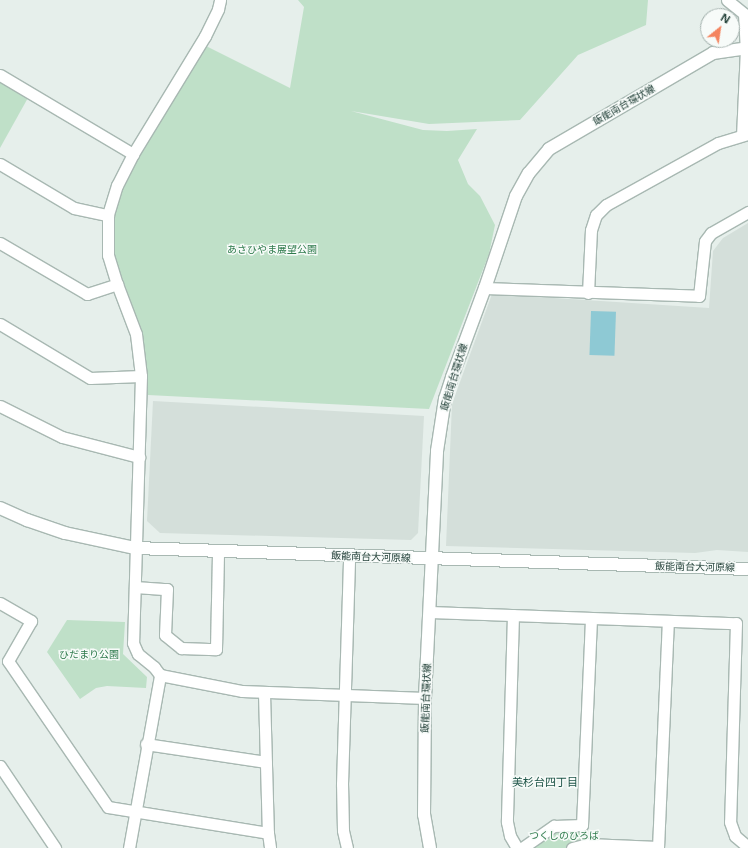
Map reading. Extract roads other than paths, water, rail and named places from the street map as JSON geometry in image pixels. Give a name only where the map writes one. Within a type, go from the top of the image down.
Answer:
[{"type":"street","points":[[129,848],[146,744],[160,676],[154,667],[135,650],[133,643],[141,376],[136,334],[117,284],[108,255],[108,215],[117,185],[133,154],[205,36],[218,9],[220,0]]},
{"type":"street","points":[[588,293],[591,230],[596,215],[606,205],[718,143],[745,135],[747,48],[746,13],[727,0]]},
{"type":"street","name":"飯能南台環状線","points":[[430,848],[424,815],[425,698],[433,559],[436,451],[441,421],[452,377],[485,288],[516,196],[529,173],[549,149],[713,54],[747,48]]},
{"type":"street","points":[[0,75],[133,154]]},
{"type":"street","points":[[0,164],[74,208],[108,215]]},
{"type":"street","points":[[485,288],[699,296],[705,241],[711,233],[748,212]]},
{"type":"street","points":[[0,243],[87,294],[117,284]]},
{"type":"street","points":[[0,324],[90,378],[141,376]]},
{"type":"street","points":[[0,406],[62,437],[139,457]]},
{"type":"street","name":"飯能南台大河原線","points":[[0,508],[27,520],[65,533],[135,548],[748,569]]},
{"type":"street","points":[[134,587],[167,589],[165,635],[181,648],[216,649],[218,551]]},
{"type":"street","points":[[347,848],[343,830],[342,784],[349,556]]},
{"type":"street","points":[[0,603],[31,621],[8,661],[108,807],[268,833]]},
{"type":"street","points":[[429,612],[736,623],[730,822],[735,836],[748,847]]},
{"type":"street","points":[[513,615],[507,822],[510,836],[517,848]]},
{"type":"street","points":[[522,848],[554,826],[582,825],[590,618]]},
{"type":"street","points":[[572,848],[588,844],[658,848],[668,621]]},
{"type":"street","points":[[160,676],[242,691],[264,693],[425,698]]},
{"type":"street","points":[[264,693],[268,833],[270,848]]},
{"type":"street","points":[[146,744],[266,762]]},
{"type":"street","points":[[0,766],[55,848]]},
{"type":"water","points":[[591,311],[616,312],[614,356],[589,355]]},
{"type":"district","name":"美杉台四丁目","points":[[545,782]]},
{"type":"park label","name":"あさひやま展望公園","points":[[272,250]]},
{"type":"park label","name":"ひだまり公園","points":[[89,655]]},
{"type":"park label","name":"つくしのひろば","points":[[564,836]]}]
